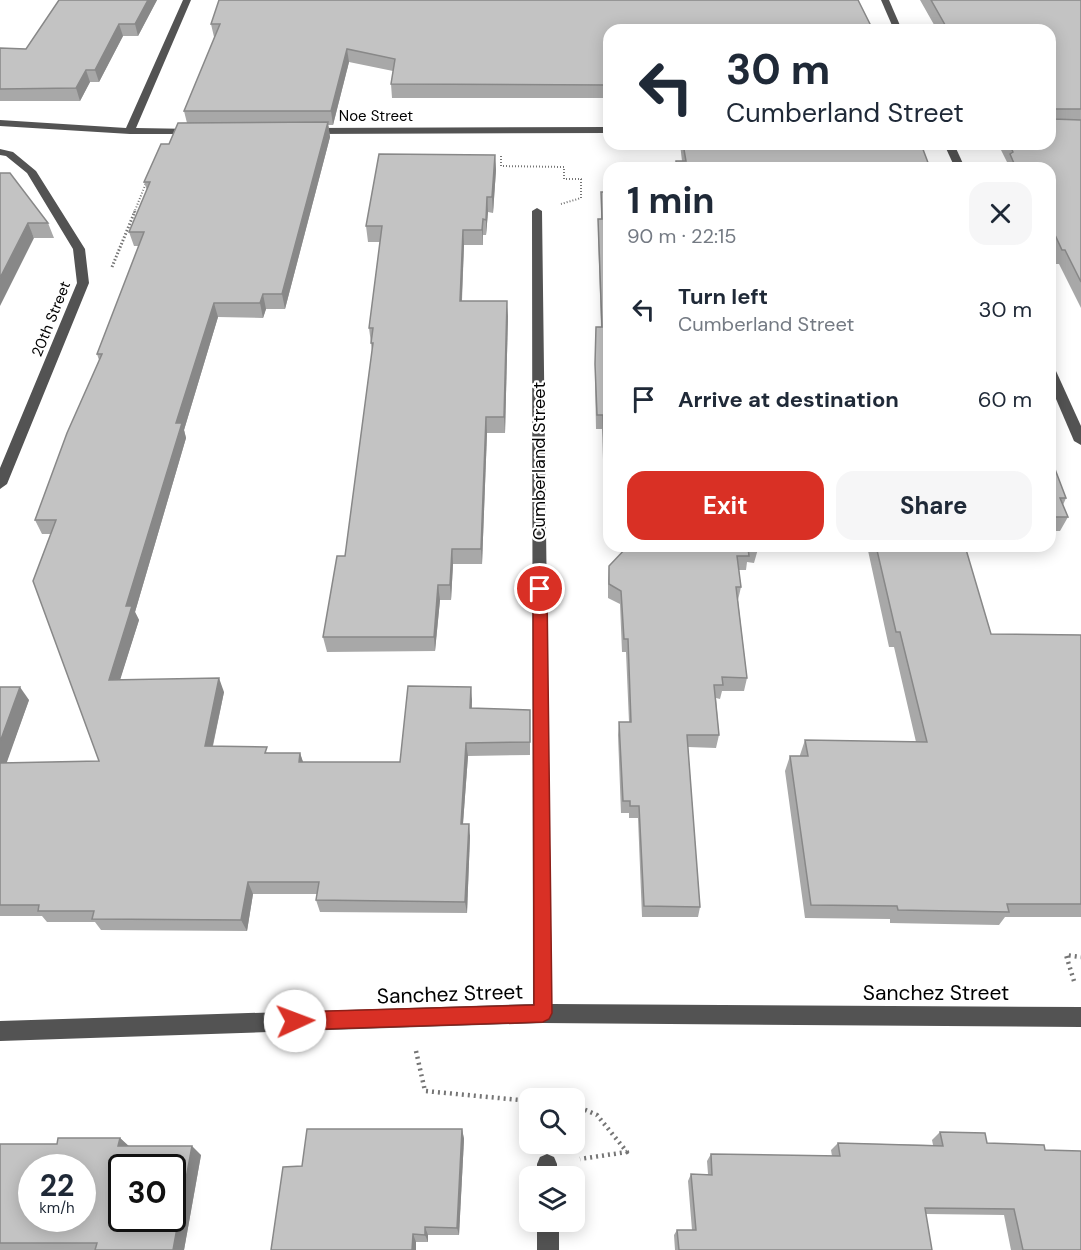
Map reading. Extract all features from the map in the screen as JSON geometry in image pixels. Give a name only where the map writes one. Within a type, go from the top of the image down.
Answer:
[{"type":"street","points":[[130,131],[187,0]]},
{"type":"street","points":[[885,0],[895,24]]},
{"type":"street","points":[[0,123],[130,131],[202,132]]},
{"type":"street","name":"Noe Street","points":[[298,131],[603,130]]},
{"type":"street","name":"20th Street","points":[[0,152],[9,154],[31,171],[79,249],[82,283],[0,484]]},
{"type":"street","name":"Cumberland Street","points":[[537,211],[543,1013]]},
{"type":"street","points":[[1056,385],[1081,441]]},
{"type":"street","name":"Sanchez Street","points":[[0,1030],[543,1013],[1081,1017]]},
{"type":"street","points":[[548,1232],[548,1250]]},
{"type":"path","points":[[501,130],[501,166],[564,167],[564,179],[581,179],[581,198],[537,211]]},
{"type":"path","points":[[82,283],[114,266],[166,132]]},
{"type":"path","points":[[1075,986],[1066,955],[1081,957]]},
{"type":"path","points":[[409,1017],[425,1091],[519,1100]]},
{"type":"path","points":[[565,1166],[627,1152],[597,1115],[585,1110]]},
{"type":"building","points":[[59,0],[148,0],[135,24],[119,24],[95,70],[86,70],[76,88],[0,89],[0,48],[26,49]]},
{"type":"building","points":[[219,0],[858,0],[870,24],[603,24],[603,85],[391,84],[395,59],[347,49],[331,111],[184,111],[220,24],[211,24]]},
{"type":"building","points":[[931,0],[1081,0],[1081,109],[1056,109],[1056,24],[945,24]]},
{"type":"building","points":[[1056,119],[1081,120],[1081,282],[1056,237],[1056,162],[1013,162],[1010,154],[1012,150],[1056,150]]},
{"type":"building","points":[[328,122],[282,294],[263,294],[260,303],[214,303],[176,423],[182,423],[126,606],[132,606],[109,680],[219,678],[205,746],[267,747],[265,753],[300,753],[299,762],[400,762],[408,686],[471,687],[470,708],[530,710],[530,742],[466,743],[461,824],[469,824],[465,902],[316,900],[319,882],[248,882],[241,920],[92,919],[94,911],[38,911],[39,905],[0,905],[0,763],[99,761],[33,581],[56,520],[35,520],[67,433],[102,354],[97,354],[144,232],[129,232],[150,182],[144,182],[161,144],[169,144],[178,123]]},
{"type":"building","points":[[684,150],[923,150],[928,162],[676,162],[686,161]]},
{"type":"building","points":[[379,154],[495,155],[492,197],[487,197],[486,220],[483,219],[482,230],[463,230],[460,301],[507,301],[504,417],[486,417],[481,549],[452,549],[450,585],[438,585],[434,637],[323,637],[337,556],[345,556],[373,343],[371,343],[373,328],[369,328],[382,226],[366,226]]},
{"type":"building","points":[[0,173],[10,173],[48,223],[28,223],[0,278]]},
{"type":"building","points":[[601,192],[603,192],[603,415],[597,415],[596,327],[602,327],[598,219],[602,219]]},
{"type":"building","points":[[1056,472],[1066,498],[1060,498],[1068,517],[1056,517]]},
{"type":"building","points":[[622,552],[748,552],[749,556],[737,556],[741,587],[736,587],[747,678],[722,677],[723,685],[714,685],[719,735],[687,735],[700,907],[644,906],[639,806],[630,806],[630,801],[623,801],[619,722],[631,722],[628,639],[624,639],[621,591],[609,584],[609,566]]},
{"type":"building","points":[[877,552],[967,552],[991,634],[1081,635],[1081,904],[1007,904],[1009,912],[898,910],[897,906],[811,905],[790,756],[808,756],[805,740],[927,742],[900,632],[896,632]]},
{"type":"building","points":[[0,687],[20,687],[0,742]]},
{"type":"building","points":[[307,1129],[462,1129],[457,1228],[425,1227],[425,1235],[413,1234],[412,1250],[271,1250],[283,1167],[302,1166]]},
{"type":"building","points":[[940,1132],[985,1133],[987,1143],[1044,1145],[1045,1150],[1081,1151],[1081,1250],[1023,1250],[1014,1209],[925,1208],[932,1250],[679,1250],[677,1230],[696,1230],[691,1174],[712,1175],[711,1154],[840,1156],[838,1143],[943,1146]]},
{"type":"building","points":[[58,1138],[120,1138],[118,1146],[192,1146],[186,1179],[186,1154],[108,1154],[108,1232],[176,1232],[173,1250],[95,1250],[97,1243],[0,1243],[0,1144],[57,1144]]},
{"type":"route","points":[[295,1021],[543,1013],[540,589]]}]
